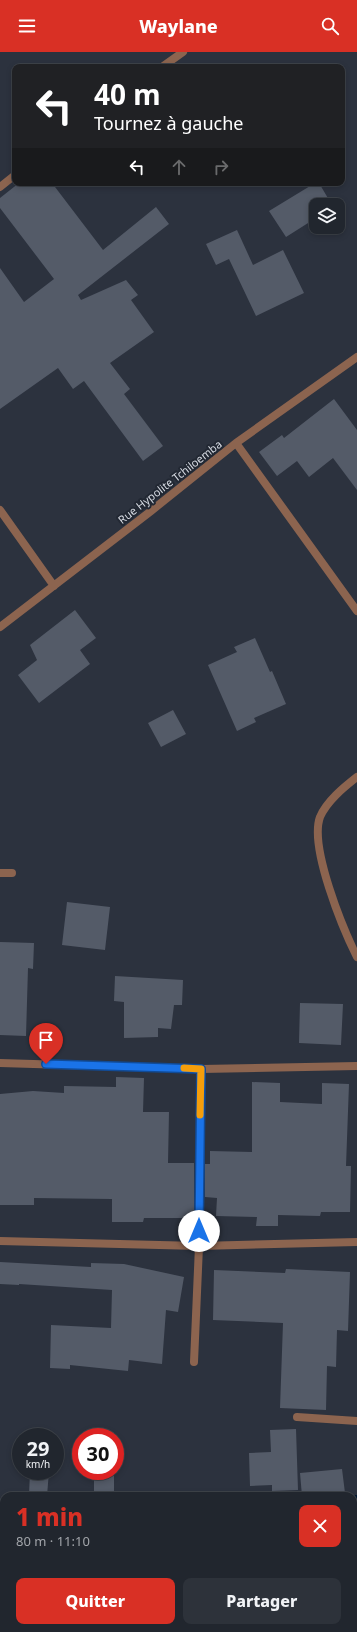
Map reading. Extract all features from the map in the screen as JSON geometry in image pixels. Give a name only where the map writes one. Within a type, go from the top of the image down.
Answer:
[{"type":"street","points":[[166,64],[183,52]]},
{"type":"street","points":[[0,186],[12,178]]},
{"type":"street","name":"Rue Hypolite Tchiloemba","points":[[0,627],[236,443],[357,357]]},
{"type":"street","points":[[236,443],[357,612]]},
{"type":"street","points":[[0,510],[54,586]]},
{"type":"street","points":[[357,777],[332,800],[320,818],[318,844],[327,881],[345,934],[357,957]]},
{"type":"street","points":[[0,873],[12,874]]},
{"type":"street","points":[[0,1063],[201,1069],[357,1066]]},
{"type":"street","points":[[194,1362],[199,1246],[201,1069]]},
{"type":"street","points":[[0,1241],[199,1246],[357,1242]]},
{"type":"street","points":[[297,1418],[357,1420]]},
{"type":"building","points":[[15,186],[54,186],[103,250],[156,207],[169,224],[78,295],[81,300],[126,280],[138,295],[131,300],[154,332],[110,363],[130,389],[124,394],[163,446],[143,461],[84,381],[73,389],[58,368],[0,409],[0,268],[24,302],[54,279],[0,208],[0,198]]},
{"type":"building","points":[[310,186],[321,186],[328,198],[309,198],[309,222],[286,237],[269,211]]},
{"type":"building","points":[[237,230],[253,265],[283,250],[304,293],[256,316],[229,259],[216,265],[206,244]]},
{"type":"building","points":[[334,399],[357,430],[357,490],[333,458],[309,477],[297,461],[277,476],[259,452],[282,435],[284,438]]},
{"type":"building","points":[[75,610],[96,638],[80,650],[90,664],[39,703],[18,675],[37,660],[30,645]]},
{"type":"building","points":[[255,638],[270,672],[272,671],[286,704],[254,718],[256,722],[237,731],[208,665],[237,652],[234,647]]},
{"type":"building","points":[[173,710],[186,734],[161,747],[148,723]]},
{"type":"building","points":[[67,902],[110,907],[105,950],[62,945]]},
{"type":"building","points":[[0,942],[34,943],[33,969],[28,968],[26,1036],[0,1035]]},
{"type":"building","points":[[115,976],[183,980],[182,1005],[174,1005],[171,1029],[158,1028],[158,1037],[124,1038],[124,1002],[114,1001]]},
{"type":"building","points":[[300,1003],[343,1004],[341,1045],[299,1043]]},
{"type":"building","points":[[116,1077],[144,1078],[143,1112],[169,1112],[168,1163],[194,1163],[194,1215],[185,1215],[184,1218],[144,1218],[143,1222],[112,1222],[112,1199],[34,1198],[34,1205],[0,1205],[0,1094],[33,1091],[64,1093],[64,1086],[116,1087]]},
{"type":"building","points":[[252,1082],[280,1083],[280,1102],[322,1104],[322,1083],[349,1084],[346,1166],[351,1166],[350,1212],[321,1212],[320,1216],[278,1215],[278,1226],[256,1226],[257,1217],[216,1216],[217,1198],[205,1197],[205,1164],[210,1164],[210,1151],[252,1152]]},
{"type":"building","points":[[0,1262],[91,1267],[91,1263],[124,1264],[184,1277],[178,1312],[166,1310],[162,1364],[129,1360],[128,1371],[70,1365],[70,1369],[50,1368],[51,1325],[111,1328],[112,1290],[0,1284]]},
{"type":"building","points":[[286,1269],[350,1272],[348,1331],[337,1330],[336,1367],[327,1366],[326,1410],[280,1408],[283,1323],[213,1320],[214,1270],[285,1273]]},
{"type":"building","points":[[296,1429],[298,1490],[272,1491],[272,1485],[250,1486],[249,1453],[271,1452],[270,1430]]},
{"type":"building","points":[[342,1469],[345,1492],[302,1492],[300,1473]]},
{"type":"building","points":[[30,1480],[48,1480],[47,1492],[29,1492]]},
{"type":"building","points":[[94,1480],[114,1480],[114,1492],[94,1492]]},
{"type":"slow traffic","points":[[184,1068],[201,1069],[200,1115]]},
{"type":"route","points":[[46,1064],[201,1069],[199,1231]]}]
